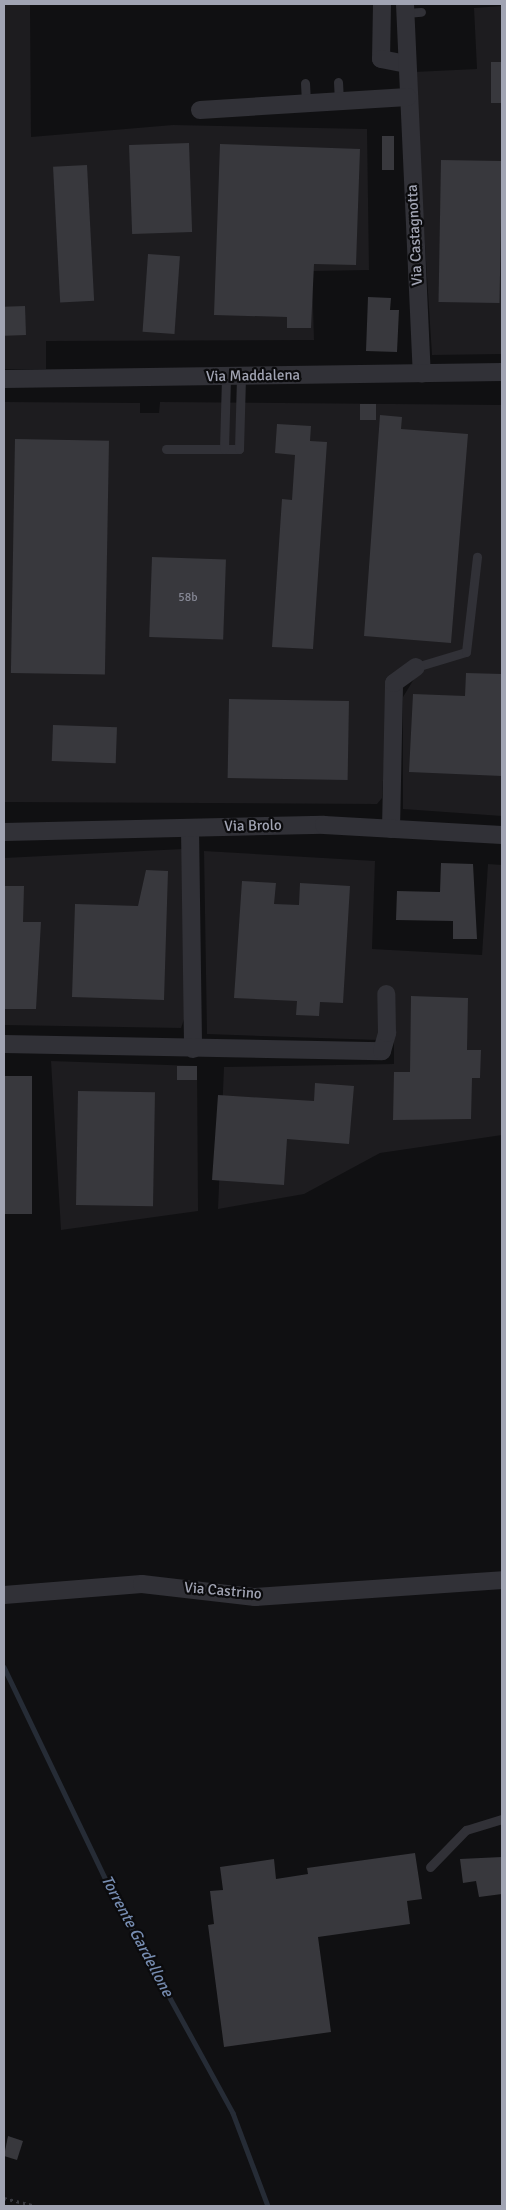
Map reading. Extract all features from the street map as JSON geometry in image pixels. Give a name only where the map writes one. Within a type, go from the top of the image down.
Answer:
[{"type":"street","points":[[382,4],[381,59],[407,64]]},
{"type":"street","name":"Via Castagnotta","points":[[389,4],[405,31]]},
{"type":"street","name":"Via Castagnotta","points":[[410,10],[405,31],[422,374]]},
{"type":"street","points":[[200,110],[408,96]]},
{"type":"street","name":"Via Maddalena","points":[[4,379],[502,372]]},
{"type":"street","points":[[391,829],[394,683],[416,667]]},
{"type":"street","name":"Via Brolo","points":[[4,832],[324,825],[502,836]]},
{"type":"street","points":[[190,828],[193,1049]]},
{"type":"street","points":[[4,1044],[382,1051],[386,994]]},
{"type":"street","name":"Via Castrino","points":[[4,1595],[142,1584],[255,1597],[502,1580]]},
{"type":"lane","points":[[338,82],[339,101]]},
{"type":"lane","points":[[305,83],[306,103]]},
{"type":"lane","points":[[224,450],[233,376]]},
{"type":"lane","points":[[166,449],[239,449],[233,376]]},
{"type":"lane","points":[[416,667],[466,652],[477,557]]},
{"type":"lane","points":[[430,1866],[466,1830],[502,1820]]},
{"type":"path","points":[[4,2198],[36,2206]]},
{"type":"shaded area","points":[[4,4],[30,4],[31,137],[173,125],[367,129],[369,270],[312,271],[314,340],[46,341],[46,369],[4,369]]},
{"type":"shaded area","points":[[502,6],[502,354],[432,355],[414,72],[477,69],[474,8]]},
{"type":"shaded area","points":[[4,402],[140,403],[140,413],[159,413],[160,402],[502,405],[502,816],[403,809],[403,697],[417,674],[389,678],[382,798],[377,804],[4,802]]},
{"type":"shaded area","points":[[183,849],[187,1011],[181,1028],[4,1025],[4,858]]},
{"type":"shaded area","points":[[204,851],[375,861],[372,949],[482,955],[488,864],[502,865],[502,1135],[380,1153],[304,1194],[218,1209],[224,1067],[394,1064],[394,994],[379,1040],[207,1034]]},
{"type":"shaded area","points":[[51,1061],[197,1066],[198,1211],[61,1230]]},
{"type":"building","points":[[491,62],[502,62],[502,103],[491,103]]},
{"type":"building","points":[[382,136],[394,136],[394,170],[382,170]]},
{"type":"building","points":[[189,143],[192,232],[132,234],[129,145]]},
{"type":"building","points":[[220,144],[360,149],[356,265],[314,264],[311,328],[287,328],[287,317],[214,315]]},
{"type":"building","points":[[441,160],[502,161],[500,303],[439,302]]},
{"type":"building","points":[[87,165],[94,301],[60,303],[53,167]]},
{"type":"building","points":[[148,254],[180,256],[174,334],[143,332]]},
{"type":"building","points":[[368,297],[391,298],[390,310],[399,310],[397,352],[366,351]]},
{"type":"building","points":[[25,306],[26,335],[5,336],[4,307]]},
{"type":"building","points":[[360,404],[376,404],[376,420],[360,420]]},
{"type":"building","points":[[380,415],[402,417],[401,429],[468,434],[451,643],[364,636]]},
{"type":"building","points":[[277,424],[311,426],[310,441],[327,442],[313,649],[272,647],[282,499],[292,500],[295,455],[275,453]]},
{"type":"building","points":[[15,439],[109,441],[105,675],[11,673]]},
{"type":"building","points":[[152,557],[226,560],[223,640],[149,637]]},
{"type":"building","points":[[466,673],[502,674],[502,776],[409,772],[413,694],[465,696]]},
{"type":"building","points":[[229,699],[349,701],[348,780],[228,778]]},
{"type":"building","points":[[53,725],[117,727],[116,763],[52,761]]},
{"type":"building","points":[[441,863],[473,864],[477,939],[453,939],[453,921],[396,920],[397,891],[440,892]]},
{"type":"building","points":[[146,870],[168,871],[164,1000],[72,997],[75,904],[138,906]]},
{"type":"building","points":[[242,881],[276,883],[274,904],[299,905],[300,883],[350,886],[343,1003],[320,1002],[319,1016],[296,1015],[297,1001],[234,998]]},
{"type":"building","points":[[4,886],[24,886],[23,922],[41,922],[36,1009],[4,1009]]},
{"type":"building","points":[[411,996],[468,998],[467,1050],[481,1050],[480,1078],[472,1078],[471,1119],[393,1120],[394,1072],[410,1072]]},
{"type":"building","points":[[177,1066],[197,1066],[197,1080],[177,1080]]},
{"type":"building","points":[[4,1076],[32,1076],[32,1214],[4,1214]]},
{"type":"building","points":[[315,1083],[354,1086],[349,1144],[287,1139],[284,1185],[212,1180],[218,1095],[314,1101]]},
{"type":"building","points":[[78,1091],[155,1092],[153,1206],[76,1205]]},
{"type":"building","points":[[415,1853],[422,1899],[407,1901],[410,1924],[318,1937],[331,2032],[224,2047],[208,1925],[214,1924],[210,1891],[223,1890],[220,1867],[274,1859],[276,1879],[308,1874],[307,1868]]},
{"type":"building","points":[[502,1857],[502,1894],[479,1897],[476,1881],[463,1883],[460,1859]]},
{"type":"building","points":[[8,2136],[23,2141],[17,2160],[4,2156]]},
{"type":"waterway","name":"Torrente Gardellone","points":[[4,1667],[111,1890],[233,2113],[268,2206]]}]
